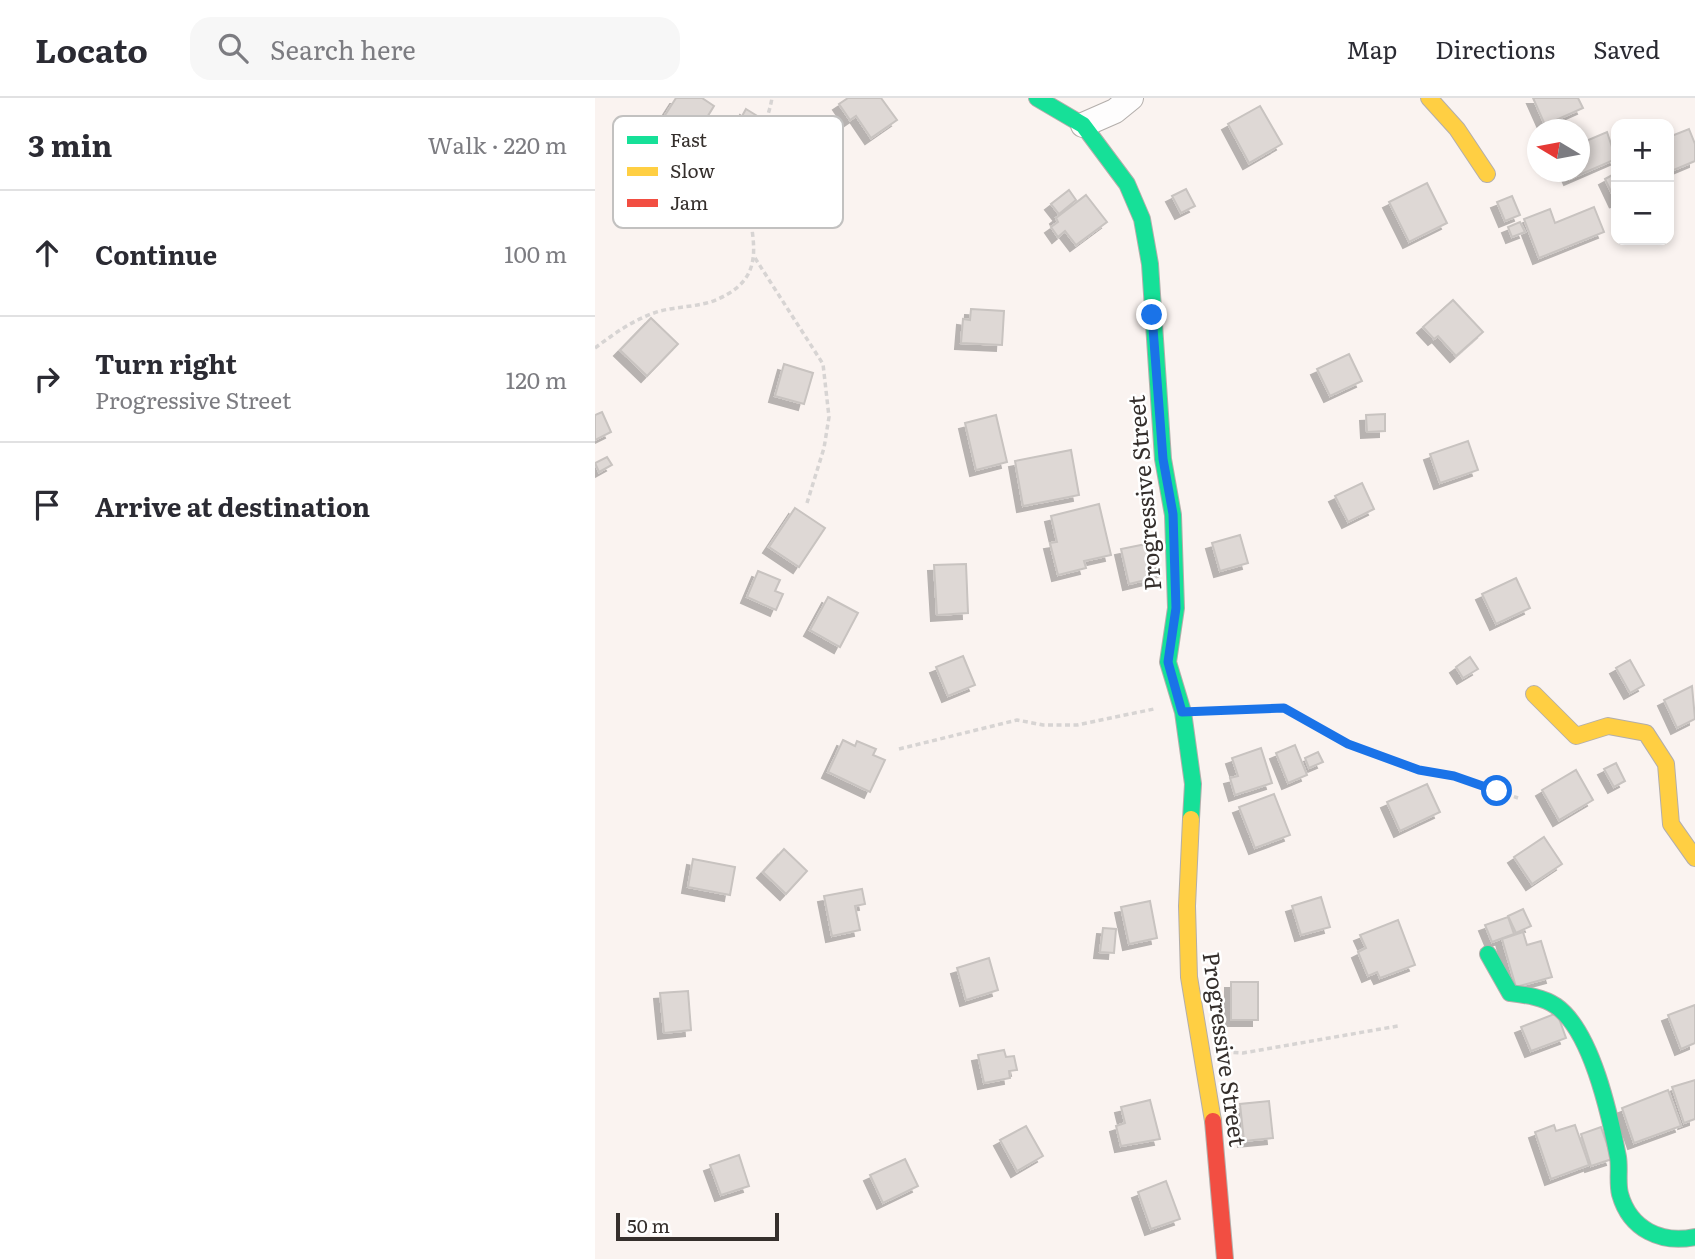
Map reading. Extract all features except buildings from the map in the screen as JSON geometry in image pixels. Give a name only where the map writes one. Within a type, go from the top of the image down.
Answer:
[{"type":"street","name":"Progressive Street","points":[[1037,98],[1083,125],[1127,184],[1142,219],[1150,264],[1159,410],[1173,514],[1176,608],[1168,662],[1181,708],[1193,784],[1187,906],[1189,977],[1199,1052],[1216,1138],[1225,1259]]},
{"type":"street","points":[[1083,125],[1115,111],[1131,98]]},
{"type":"street","points":[[1429,98],[1457,129],[1487,174]]},
{"type":"street","points":[[1534,694],[1576,736],[1608,726],[1646,733],[1666,764],[1671,824],[1695,858]]},
{"type":"street","points":[[1488,954],[1510,993],[1535,996],[1563,1011],[1588,1054],[1619,1161],[1621,1198],[1646,1234],[1675,1242],[1695,1237]]},
{"type":"path","points":[[767,116],[772,98]]},
{"type":"path","points":[[595,348],[627,326],[658,312],[717,300],[742,286],[749,275],[754,256],[752,228]]},
{"type":"path","points":[[754,256],[823,364],[829,417],[824,448],[807,503]]},
{"type":"path","points":[[899,749],[1017,720],[1043,725],[1077,725],[1181,708],[1284,708],[1348,744],[1419,770],[1454,776],[1518,798]]},
{"type":"path","points":[[1199,1052],[1244,1053],[1398,1026]]},
{"type":"traffic: fast","points":[[1037,98],[1083,125],[1127,184],[1142,219],[1150,264],[1163,459],[1173,515],[1176,608],[1168,662],[1183,712],[1193,784],[1191,819]]},
{"type":"traffic: fast","points":[[1488,954],[1510,993],[1551,1003],[1569,1018],[1580,1034],[1604,1098],[1618,1157],[1620,1194],[1631,1217],[1649,1232],[1659,1236],[1683,1239],[1695,1237]]},
{"type":"traffic: slow","points":[[1429,98],[1457,129],[1487,174]]},
{"type":"traffic: slow","points":[[1534,694],[1576,736],[1608,726],[1646,733],[1666,764],[1671,824],[1695,858]]},
{"type":"traffic: slow","points":[[1191,819],[1187,906],[1189,977],[1213,1121]]},
{"type":"traffic: jam","points":[[1213,1121],[1225,1259]]},
{"type":"route","points":[[1152,315],[1163,459],[1173,514],[1176,608],[1168,662],[1182,712],[1284,708],[1348,744],[1419,770],[1454,776],[1497,791]]}]
